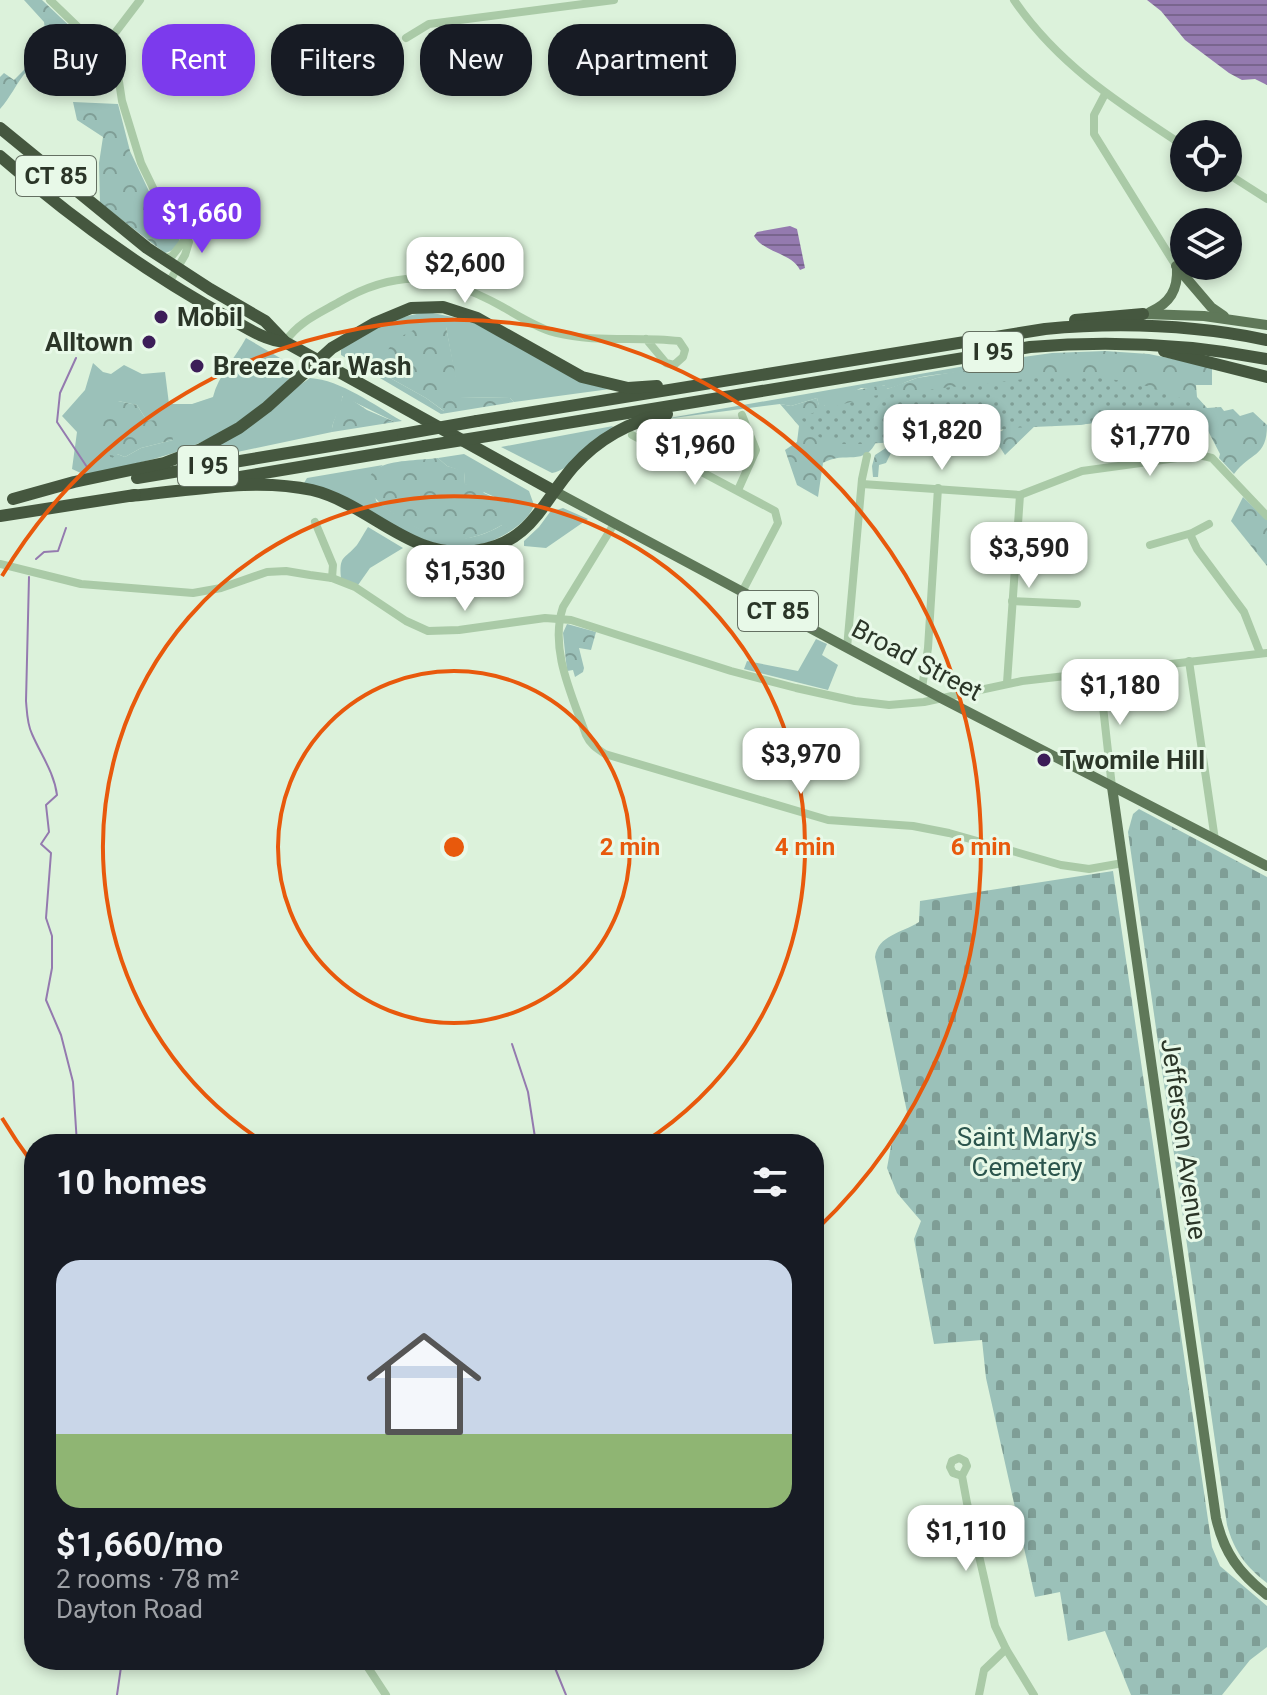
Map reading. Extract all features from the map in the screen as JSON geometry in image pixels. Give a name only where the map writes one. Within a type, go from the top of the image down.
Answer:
[{"type":"highway","name":"CT 85","points":[[0,128],[87,201],[164,259],[265,321],[285,342]]},
{"type":"highway","name":"CT 85","points":[[0,156],[105,240],[168,284],[262,336],[285,342],[317,360]]},
{"type":"highway","points":[[7,500],[164,463],[201,449],[239,428],[267,407],[317,360],[352,336],[396,313],[426,306],[443,307],[477,318],[582,377],[628,388],[708,385]]},
{"type":"highway","points":[[1041,330],[1084,318],[1143,314]]},
{"type":"highway","name":"I 95","points":[[7,500],[1041,330],[1107,326],[1167,327],[1267,340]]},
{"type":"highway","points":[[1134,343],[1267,377]]},
{"type":"highway","name":"I 95","points":[[0,516],[1020,348],[1134,343],[1198,348],[1267,359]]},
{"type":"highway","name":"Broad Street","points":[[317,360],[554,491]]},
{"type":"highway","points":[[130,496],[282,485],[311,490],[347,503],[417,545],[452,552],[474,552],[510,540],[532,523],[574,466],[608,436],[644,418],[684,410],[721,397]]},
{"type":"main road","points":[[1143,314],[1170,299],[1176,280]]},
{"type":"main road","points":[[1188,280],[1211,307],[1230,319]]},
{"type":"main road","points":[[1143,314],[1230,319],[1267,325]]},
{"type":"main road","name":"Broad Street","points":[[554,491],[941,698],[1267,866]]},
{"type":"main road","name":"Jefferson Avenue","points":[[1112,787],[1216,1518],[1228,1555],[1245,1576],[1267,1595]]},
{"type":"street","points":[[50,0],[75,24]]},
{"type":"street","points":[[122,24],[140,0]]},
{"type":"street","points":[[406,38],[429,24],[614,0]]},
{"type":"street","points":[[1014,0],[1050,45],[1105,94],[1170,137]]},
{"type":"street","points":[[1105,94],[1094,115],[1094,134],[1170,256]]},
{"type":"street","points":[[121,96],[141,163],[156,194],[189,242],[168,284]]},
{"type":"street","points":[[1242,183],[1267,199]]},
{"type":"street","points":[[164,259],[172,256],[187,237]]},
{"type":"street","points":[[285,342],[298,326],[354,293],[381,283],[414,277],[462,286],[557,333],[679,341],[685,350],[683,357],[674,365],[666,363],[646,339]]},
{"type":"street","points":[[738,490],[756,450],[742,415]]},
{"type":"street","points":[[632,435],[775,511],[778,523],[742,592]]},
{"type":"street","points":[[862,484],[1020,495],[1082,471],[1199,455],[1212,458],[1267,516]]},
{"type":"street","points":[[847,648],[867,456]]},
{"type":"street","points":[[922,688],[928,648],[938,488]]},
{"type":"street","points":[[1007,683],[1020,495]]},
{"type":"street","points":[[315,522],[333,565],[332,578]]},
{"type":"street","points":[[614,524],[563,607],[558,633],[565,676],[590,743],[605,754],[828,820],[913,826],[949,833],[1061,865],[1089,869],[1123,863]]},
{"type":"street","points":[[1150,545],[1190,534],[1209,524]]},
{"type":"street","points":[[0,564],[81,584],[193,593],[221,588],[267,572],[286,571],[332,578],[355,587],[406,621],[428,631],[559,618],[731,671],[855,701],[897,705],[1007,683],[1264,653],[1244,612],[1197,549],[1190,534]]},
{"type":"street","points":[[1012,601],[1077,604]]},
{"type":"street","points":[[1189,661],[1215,840]]},
{"type":"street","name":"Jefferson Avenue","points":[[1099,671],[1112,787]]},
{"type":"street","points":[[962,1476],[989,1604],[1006,1649],[1034,1695]]},
{"type":"street","points":[[979,1695],[984,1670],[1006,1649]]},
{"type":"street","points":[[370,1670],[386,1695]]},
{"type":"green space","points":[[24,0],[42,0],[67,24],[44,22]]},
{"type":"green space","points":[[24,70],[24,75],[0,109],[0,77],[4,73],[14,80]]},
{"type":"green space","points":[[73,102],[118,104],[130,151],[155,204],[180,234],[178,243],[171,250],[165,253],[100,203],[99,163],[103,137],[77,120]]},
{"type":"green space","points":[[428,312],[477,322],[610,389],[514,402],[510,398],[459,397],[446,327],[383,374],[426,398],[445,412],[441,414],[341,355],[341,350],[371,330]]},
{"type":"green space","points":[[429,324],[446,327],[460,397],[510,398],[514,402],[441,414],[444,411],[426,398],[383,374],[383,363],[390,347],[411,331]]},
{"type":"green space","points":[[246,338],[292,365],[285,384],[247,416],[204,441],[160,457],[85,475],[72,469],[77,432],[62,416],[85,390],[93,363],[103,372],[111,374],[124,365],[142,374],[165,372],[169,404],[192,404],[213,397],[223,374]],"holes":[[[118,401],[137,405],[147,421],[173,440],[141,448],[125,457],[117,454]]]},
{"type":"green space","points":[[1105,351],[1149,354],[1212,367],[1212,385],[1196,385],[1197,397],[1207,408],[1233,409],[1240,416],[1253,412],[1267,425],[1261,449],[1234,474],[1219,458],[1220,454],[1199,419],[1169,422],[1167,412],[1079,425],[1074,421],[1038,423],[1005,455],[996,441],[955,442],[929,455],[911,448],[891,453],[886,463],[879,465],[878,477],[873,477],[875,455],[889,446],[1002,431],[1016,413],[877,440],[867,454],[831,459],[823,463],[818,497],[797,485],[785,450],[797,442],[799,426],[780,404],[791,406],[817,398],[819,405],[824,406],[838,393],[886,385],[887,389],[917,378],[979,368],[988,362],[1052,353]]},
{"type":"green space","points":[[988,362],[972,369],[917,378],[886,389],[885,385],[861,388],[824,406],[819,406],[817,398],[791,406],[780,404],[658,420]]},
{"type":"green space","points":[[1062,375],[1150,387],[1199,408],[1079,425],[1013,428],[920,441],[861,444],[835,444],[819,437],[799,417],[871,396]]},
{"type":"green space","points":[[310,378],[345,388],[402,421],[395,422],[342,396],[332,432],[195,461],[195,457]]},
{"type":"green space","points":[[343,394],[367,410],[395,422],[332,432]]},
{"type":"green space","points":[[118,401],[137,405],[147,421],[169,419],[173,440],[141,448],[125,457],[117,454],[111,459],[102,433],[106,406]]},
{"type":"green space","points":[[613,426],[585,454],[552,473],[501,447]]},
{"type":"green space","points":[[464,454],[529,491],[534,505],[518,526],[487,543],[453,546],[419,538],[304,483],[307,478],[383,465],[373,473],[376,501],[421,530],[436,536],[467,538],[502,525],[504,501],[465,484],[464,472],[447,466],[438,458]]},
{"type":"green space","points":[[438,458],[447,466],[464,471],[465,484],[479,485],[484,493],[511,505],[513,518],[509,526],[506,528],[502,525],[462,539],[437,537],[389,511],[369,487],[370,476],[382,466]]},
{"type":"green space","points":[[1243,497],[1267,520],[1267,566],[1231,521]]},
{"type":"green space","points":[[563,508],[588,519],[546,548],[524,546],[524,541],[550,512]]},
{"type":"green space","points":[[368,527],[403,548],[370,568],[358,585],[341,578],[341,565],[343,558],[357,545]]},
{"type":"green space","points":[[567,624],[596,632],[591,650],[579,648],[584,668],[575,677],[573,670],[567,671],[563,633]]},
{"type":"green space","points":[[816,639],[827,644],[822,655],[838,665],[828,690],[744,669],[747,661],[798,671]]},
{"type":"green space","points":[[1139,809],[1267,877],[1267,1583],[1242,1558],[1227,1525],[1128,832],[1133,814]]},
{"type":"green space","name":"Saint Mary's Cemetery","points":[[1113,871],[1212,1547],[1220,1566],[1267,1606],[1267,1647],[1250,1660],[1222,1695],[1131,1695],[1105,1631],[1068,1641],[1060,1592],[1035,1597],[986,1378],[982,1340],[934,1344],[914,1239],[921,1221],[897,1193],[887,1168],[891,1146],[907,1112],[875,957],[881,944],[919,922],[920,901]]},
{"type":"shaded area","points":[[1147,0],[1267,0],[1267,85],[1255,79],[1242,80],[1229,73],[1185,40],[1161,11]]},
{"type":"shaded area","points":[[790,226],[797,229],[805,268],[800,270],[791,260],[765,246],[754,236],[757,232]]},
{"type":"waterway","points":[[76,358],[60,393],[57,422],[87,467]]},
{"type":"waterway","points":[[36,559],[44,552],[58,551],[66,528]]},
{"type":"waterway","points":[[29,577],[28,718],[57,795],[46,805],[49,832],[41,844],[51,853],[46,918],[52,936],[52,968],[46,1000],[61,1035],[73,1082],[76,1134]]},
{"type":"waterway","points":[[512,1044],[528,1092],[534,1134]]},
{"type":"waterway","points":[[117,1695],[121,1670]]},
{"type":"waterway","points":[[556,1670],[566,1695]]},
{"type":"place","name":"Mobil","points":[[161,317]]},
{"type":"place","name":"Alltown","points":[[149,342]]},
{"type":"place","name":"Breeze Car Wash","points":[[197,366]]},
{"type":"place","name":"Twomile Hill","points":[[1044,760]]}]
